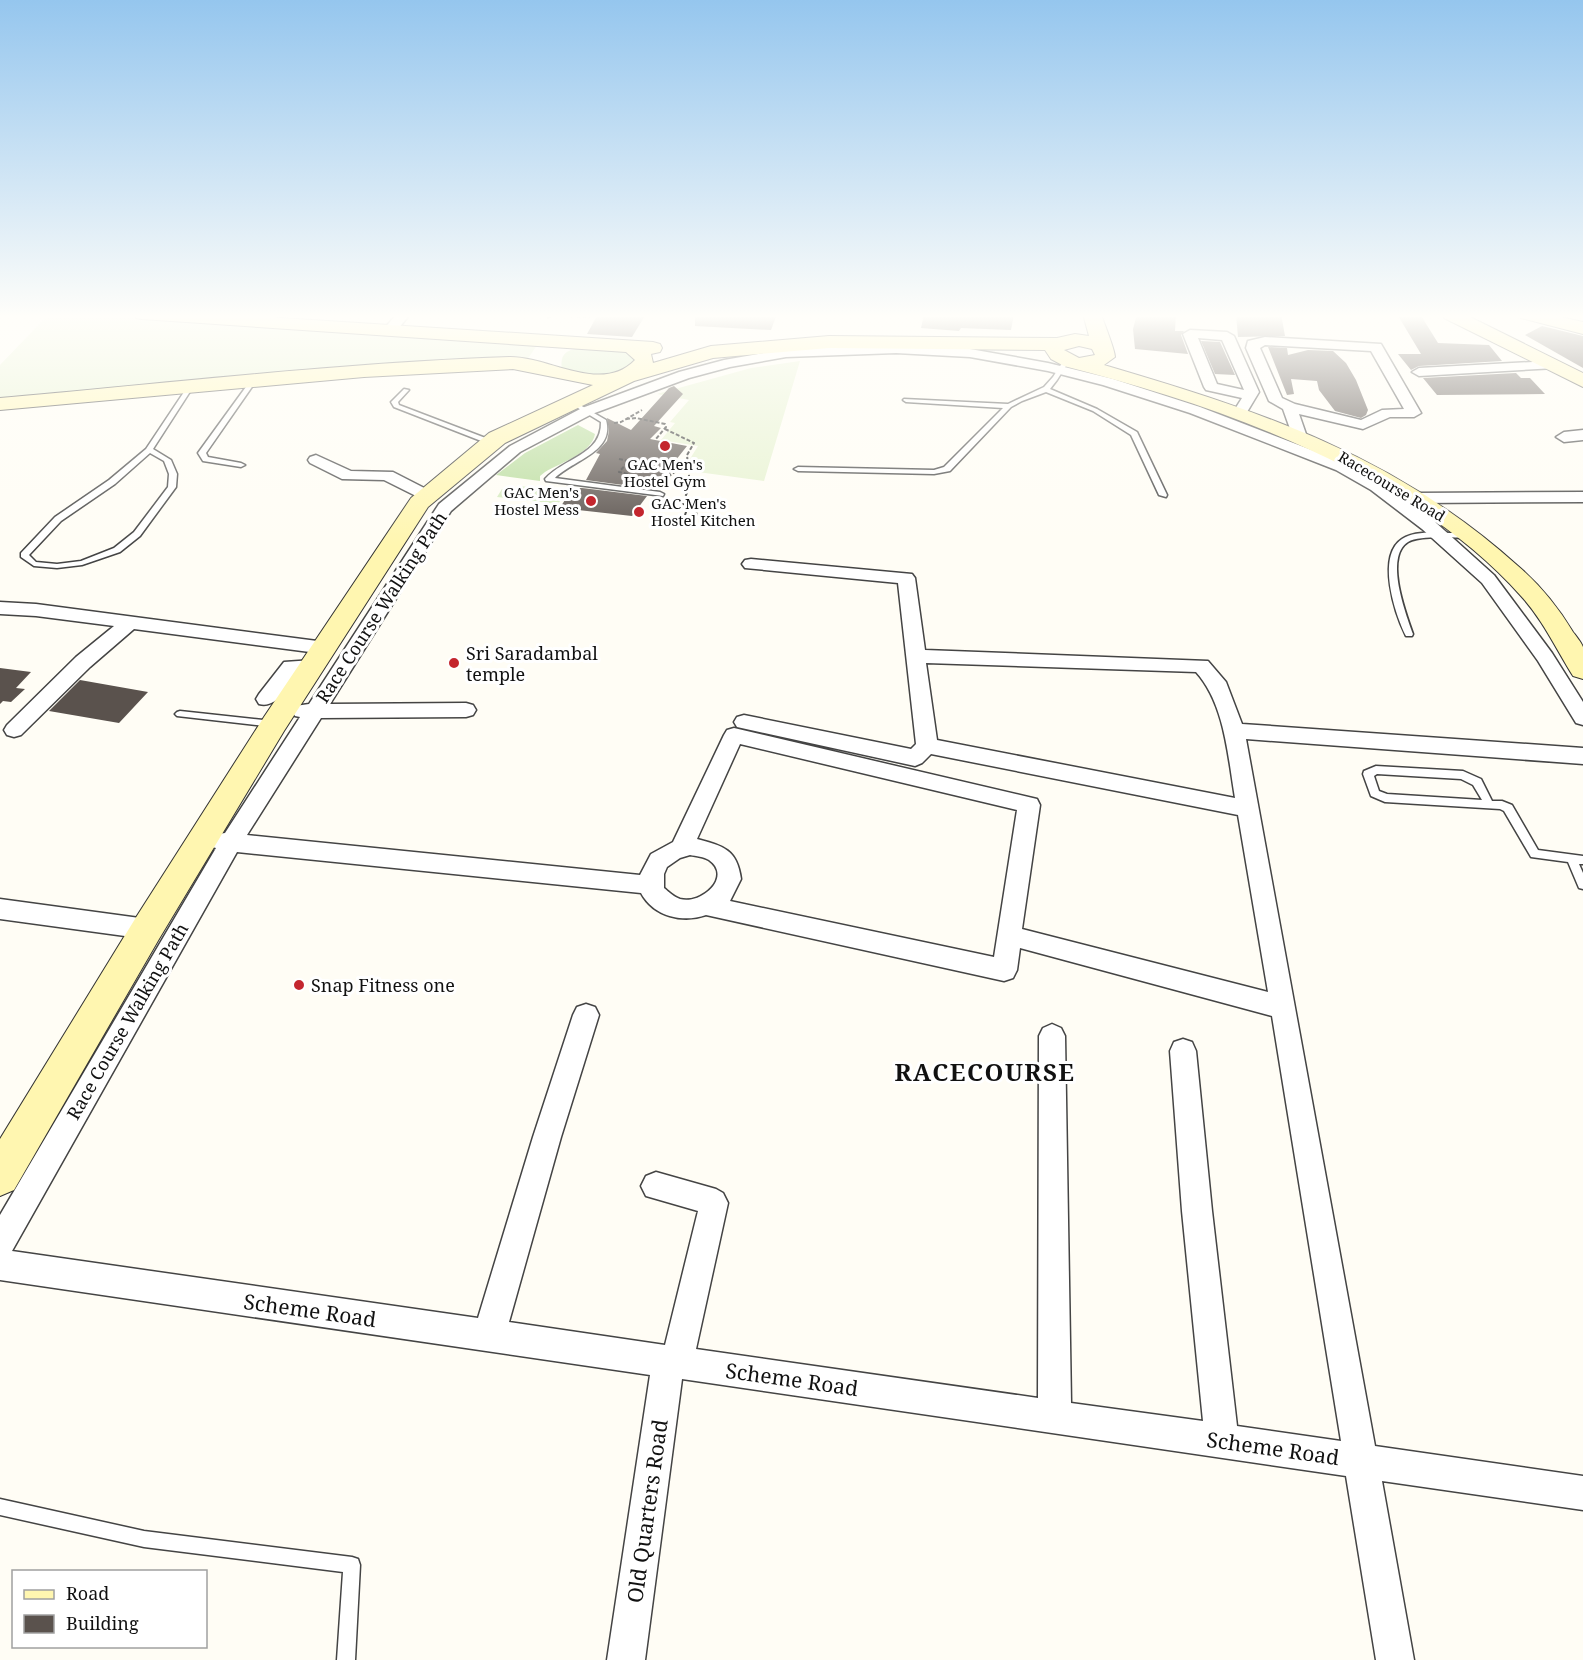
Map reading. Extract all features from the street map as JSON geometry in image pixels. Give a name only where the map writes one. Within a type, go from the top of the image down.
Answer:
[{"type":"street","points":[[0,404],[139,391]]},
{"type":"street","points":[[571,391],[582,410]]},
{"type":"street","points":[[0,1176],[147,929],[216,841],[274,712],[319,657],[419,503],[492,442],[582,410],[607,391]]},
{"type":"street","name":"Race Course Walking Path","points":[[0,1244],[216,841],[313,711],[445,508],[515,449],[582,410],[636,391]]},
{"type":"street","name":"Race Course Walking Path","points":[[1137,391],[1195,410],[1342,467],[1377,487],[1442,537],[1488,579],[1545,657],[1583,718]]},
{"type":"street","name":"Racecourse Road","points":[[1196,391],[1238,398],[1299,436],[1374,472],[1472,536],[1534,594],[1574,642],[1583,670]]},
{"type":"street","points":[[1222,391],[1238,398],[1252,391]]},
{"type":"street","points":[[1272,391],[1276,401],[1290,407],[1363,425],[1387,413],[1414,413],[1401,391]]},
{"type":"street","points":[[1290,407],[1299,436]]},
{"type":"street","points":[[1564,437],[1583,435]]},
{"type":"street","points":[[316,460],[348,476],[387,475],[428,496]]},
{"type":"street","points":[[1417,498],[1583,497]]},
{"type":"street","points":[[751,564],[906,578],[927,746]]},
{"type":"street","points":[[0,608],[131,622],[319,657]]},
{"type":"street","points":[[14,730],[83,662],[131,622]]},
{"type":"street","points":[[916,656],[1201,666],[1216,682],[1233,731],[1248,809],[1395,1660]]},
{"type":"street","points":[[274,712],[466,710]]},
{"type":"street","points":[[744,722],[915,758],[927,746]]},
{"type":"street","points":[[1233,731],[1583,756]]},
{"type":"street","points":[[681,848],[734,735],[1029,805],[1004,970],[707,906]]},
{"type":"street","points":[[927,746],[1248,809]]},
{"type":"street","points":[[216,841],[651,885]]},
{"type":"street","points":[[703,847],[715,852],[724,859],[729,868],[730,879],[726,890],[718,899],[695,910],[670,907],[653,893],[651,885],[651,873],[656,862],[666,854],[681,848],[703,847]]},
{"type":"street","points":[[0,909],[147,929]]},
{"type":"street","points":[[1008,935],[1282,1007]]},
{"type":"street","points":[[489,1335],[547,1137],[586,1015]]},
{"type":"street","points":[[1052,1036],[1054,1416]]},
{"type":"street","points":[[1183,1051],[1197,1211],[1222,1440]]},
{"type":"street","name":"Old Quarters Road","points":[[626,1660],[673,1362],[713,1209],[712,1203],[706,1199],[656,1186]]},
{"type":"street","name":"Scheme Road","points":[[0,1265],[1583,1493]]},
{"type":"lane","points":[[149,450],[167,460],[173,474],[172,487],[137,534],[117,550],[82,563],[57,566],[34,564],[24,555],[58,519],[112,482],[149,450],[186,391]]},
{"type":"lane","points":[[241,465],[206,459],[202,453],[246,391]]},
{"type":"lane","points":[[404,391],[394,402],[396,406],[492,442]]},
{"type":"lane","points":[[798,469],[934,472],[947,469],[1009,406],[1019,398],[1037,391]]},
{"type":"lane","points":[[1050,391],[1095,410],[1134,434],[1163,495]]},
{"type":"lane","points":[[906,400],[1009,406]]},
{"type":"lane","points":[[582,410],[604,432],[589,453],[550,476],[549,479],[660,494]]},
{"type":"lane","points":[[1409,634],[1398,607],[1393,574],[1396,550],[1404,541],[1414,538],[1472,536]]},
{"type":"lane","points":[[180,714],[274,712]]},
{"type":"lane","points":[[1489,804],[1477,782],[1463,775],[1376,770],[1368,774],[1375,793],[1385,798],[1489,804],[1508,808],[1535,854],[1579,859],[1583,885]]},
{"type":"lane","points":[[0,1507],[144,1539],[352,1565],[346,1660]]},
{"type":"path","points":[[582,410],[618,423],[642,410]]},
{"type":"path","points":[[626,419],[636,418],[666,424],[665,429],[655,440]]},
{"type":"path","points":[[665,429],[694,443],[687,455],[692,477],[690,493],[682,504]]},
{"type":"path","points":[[618,489],[628,474],[619,472],[629,461],[619,459]]},
{"type":"path","points":[[667,478],[688,461]]},
{"type":"path","points":[[660,494],[698,510],[696,516],[732,518]]},
{"type":"path","points":[[685,515],[688,507]]},
{"type":"green space","points":[[0,391],[123,391],[0,401]]},
{"type":"green space","points":[[666,391],[791,391],[764,481],[683,470],[698,446],[661,440],[675,423],[670,422],[689,400],[657,394]]},
{"type":"green space","points":[[578,425],[595,434],[593,441],[582,452],[545,472],[540,476],[540,481],[496,475],[525,453]]},
{"type":"green space","points":[[520,486],[566,492],[558,504],[497,497],[502,489],[517,490]]},
{"type":"building","points":[[666,391],[680,391],[683,394],[654,426],[661,428],[650,439],[687,446],[653,489],[586,480],[600,454],[596,453],[607,441],[609,431],[607,418],[631,430]]},
{"type":"building","points":[[1286,391],[1293,391],[1294,394],[1287,395]]},
{"type":"building","points":[[1320,391],[1361,391],[1368,410],[1361,418],[1335,411]]},
{"type":"building","points":[[1434,391],[1543,391],[1545,394],[1437,395]]},
{"type":"building","points":[[572,488],[647,496],[632,516],[560,508]]},
{"type":"building","points":[[0,668],[31,672],[16,688],[25,689],[11,702],[3,701],[0,704]]},
{"type":"building","points":[[80,680],[148,692],[119,723],[49,711]]},
{"type":"place","name":"GAC Men's Hostel Gym","points":[[665,446]]},
{"type":"place","name":"GAC Men's Hostel Mess","points":[[591,501]]},
{"type":"place","name":"GAC Men's Hostel Kitchen","points":[[639,512]]},
{"type":"place","name":"Sri Saradambal temple","points":[[454,663]]},
{"type":"place","name":"Snap Fitness one","points":[[299,985]]},
{"type":"district","name":"RACECOURSE","points":[[985,1071]]}]
